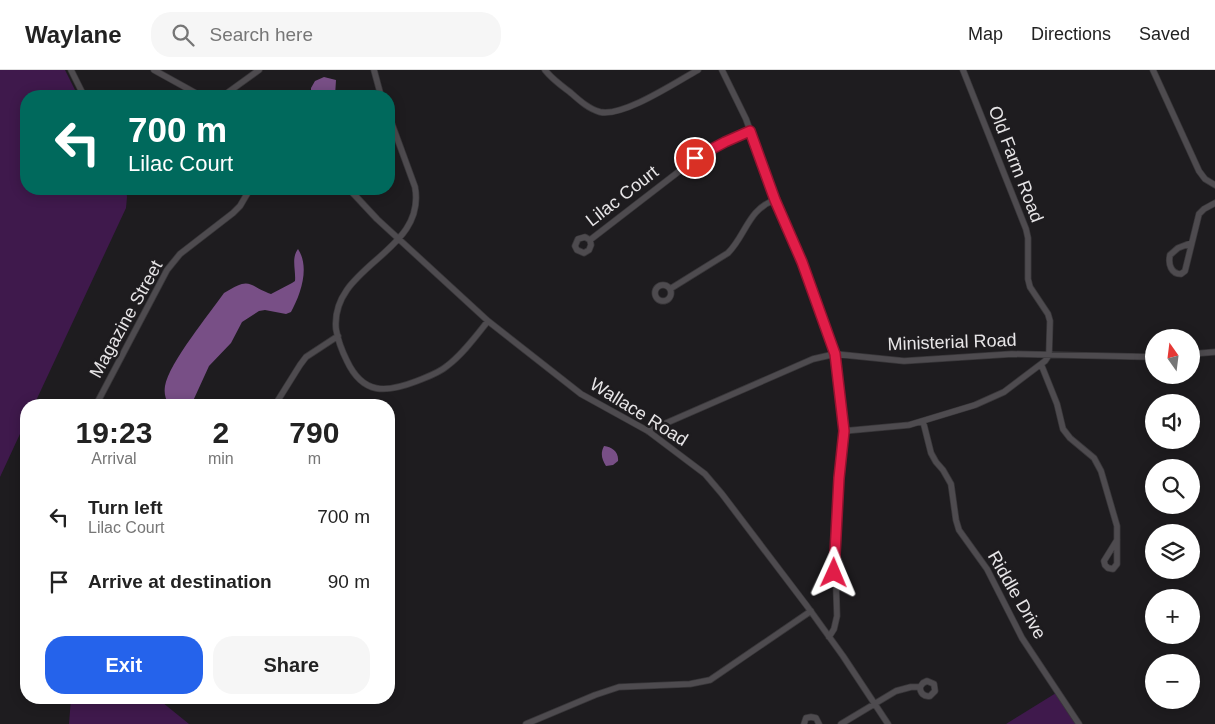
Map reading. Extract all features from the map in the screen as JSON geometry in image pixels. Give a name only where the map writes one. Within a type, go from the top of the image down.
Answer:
[{"type":"street","points":[[72,70],[81,90]]},
{"type":"street","points":[[154,70],[190,90]]},
{"type":"street","points":[[231,90],[259,70]]},
{"type":"street","points":[[374,70],[379,90]]},
{"type":"street","points":[[545,70],[591,109],[611,113],[631,106],[698,70]]},
{"type":"street","points":[[722,70],[742,110],[775,200],[802,262],[835,354],[844,431],[834,557],[837,616],[834,629],[829,637]]},
{"type":"street","name":"Old Farm Road","points":[[963,70],[1026,229],[1031,291],[1049,317],[1048,355]]},
{"type":"street","points":[[1153,70],[1200,171],[1205,180],[1215,185]]},
{"type":"street","name":"Lilac Court","points":[[590,240],[695,158],[750,131]]},
{"type":"street","points":[[395,132],[417,197],[416,207],[409,226],[399,239],[347,289],[338,308],[336,324],[338,336],[350,366],[362,383],[371,388],[391,389],[411,383],[444,369],[456,359],[488,321]]},
{"type":"street","name":"Magazine Street","points":[[99,399],[167,270],[180,254],[233,214],[246,195]]},
{"type":"street","name":"Wallace Road","points":[[354,195],[488,321],[581,394],[648,431],[692,464],[712,482],[829,637],[888,724]]},
{"type":"street","points":[[670,289],[728,253],[735,246],[756,211],[775,200]]},
{"type":"street","points":[[1191,242],[1178,248],[1170,255],[1170,264],[1173,271],[1177,274],[1182,274],[1185,271],[1199,214],[1215,202]]},
{"type":"street","points":[[279,399],[306,357],[338,336]]},
{"type":"street","points":[[1200,353],[1215,352]]},
{"type":"street","name":"Ministerial Road","points":[[648,431],[812,359],[835,354],[904,362],[990,354],[1145,357]]},
{"type":"street","points":[[844,431],[909,425],[994,397],[1041,364],[1048,355]]},
{"type":"street","points":[[1041,364],[1063,429],[1070,438],[1094,458],[1099,467],[1116,522],[1117,540]]},
{"type":"street","name":"Riddle Drive","points":[[923,421],[931,453],[951,484],[959,530],[987,569],[1019,634],[1079,724]]},
{"type":"street","points":[[526,724],[619,687],[690,684],[710,680],[810,611]]},
{"type":"street","points":[[840,724],[901,689],[920,687]]},
{"type":"street","points":[[804,724],[806,718],[811,717],[817,720],[819,724]]},
{"type":"shaded area","points":[[0,70],[65,70],[75,90],[20,90],[20,195],[127,195],[126,208],[37,399],[20,399],[20,434],[0,477]]},
{"type":"shaded area","points":[[324,77],[336,80],[335,90],[311,90],[315,81]]},
{"type":"shaded area","points":[[298,249],[302,256],[304,272],[301,289],[291,312],[286,314],[265,310],[259,311],[242,322],[231,343],[209,366],[194,399],[166,399],[165,386],[168,376],[200,325],[224,293],[244,283],[253,285],[271,294],[292,283],[295,281],[294,260]]},
{"type":"shaded area","points":[[604,446],[612,449],[617,455],[618,461],[613,465],[606,466],[603,461]]},
{"type":"shaded area","points":[[1056,693],[1076,724],[1006,724]]},
{"type":"shaded area","points":[[71,704],[164,704],[189,724],[69,724]]},
{"type":"route","points":[[695,158],[750,131],[769,186],[802,262],[831,339],[837,364],[844,431],[839,478],[834,573]]}]
